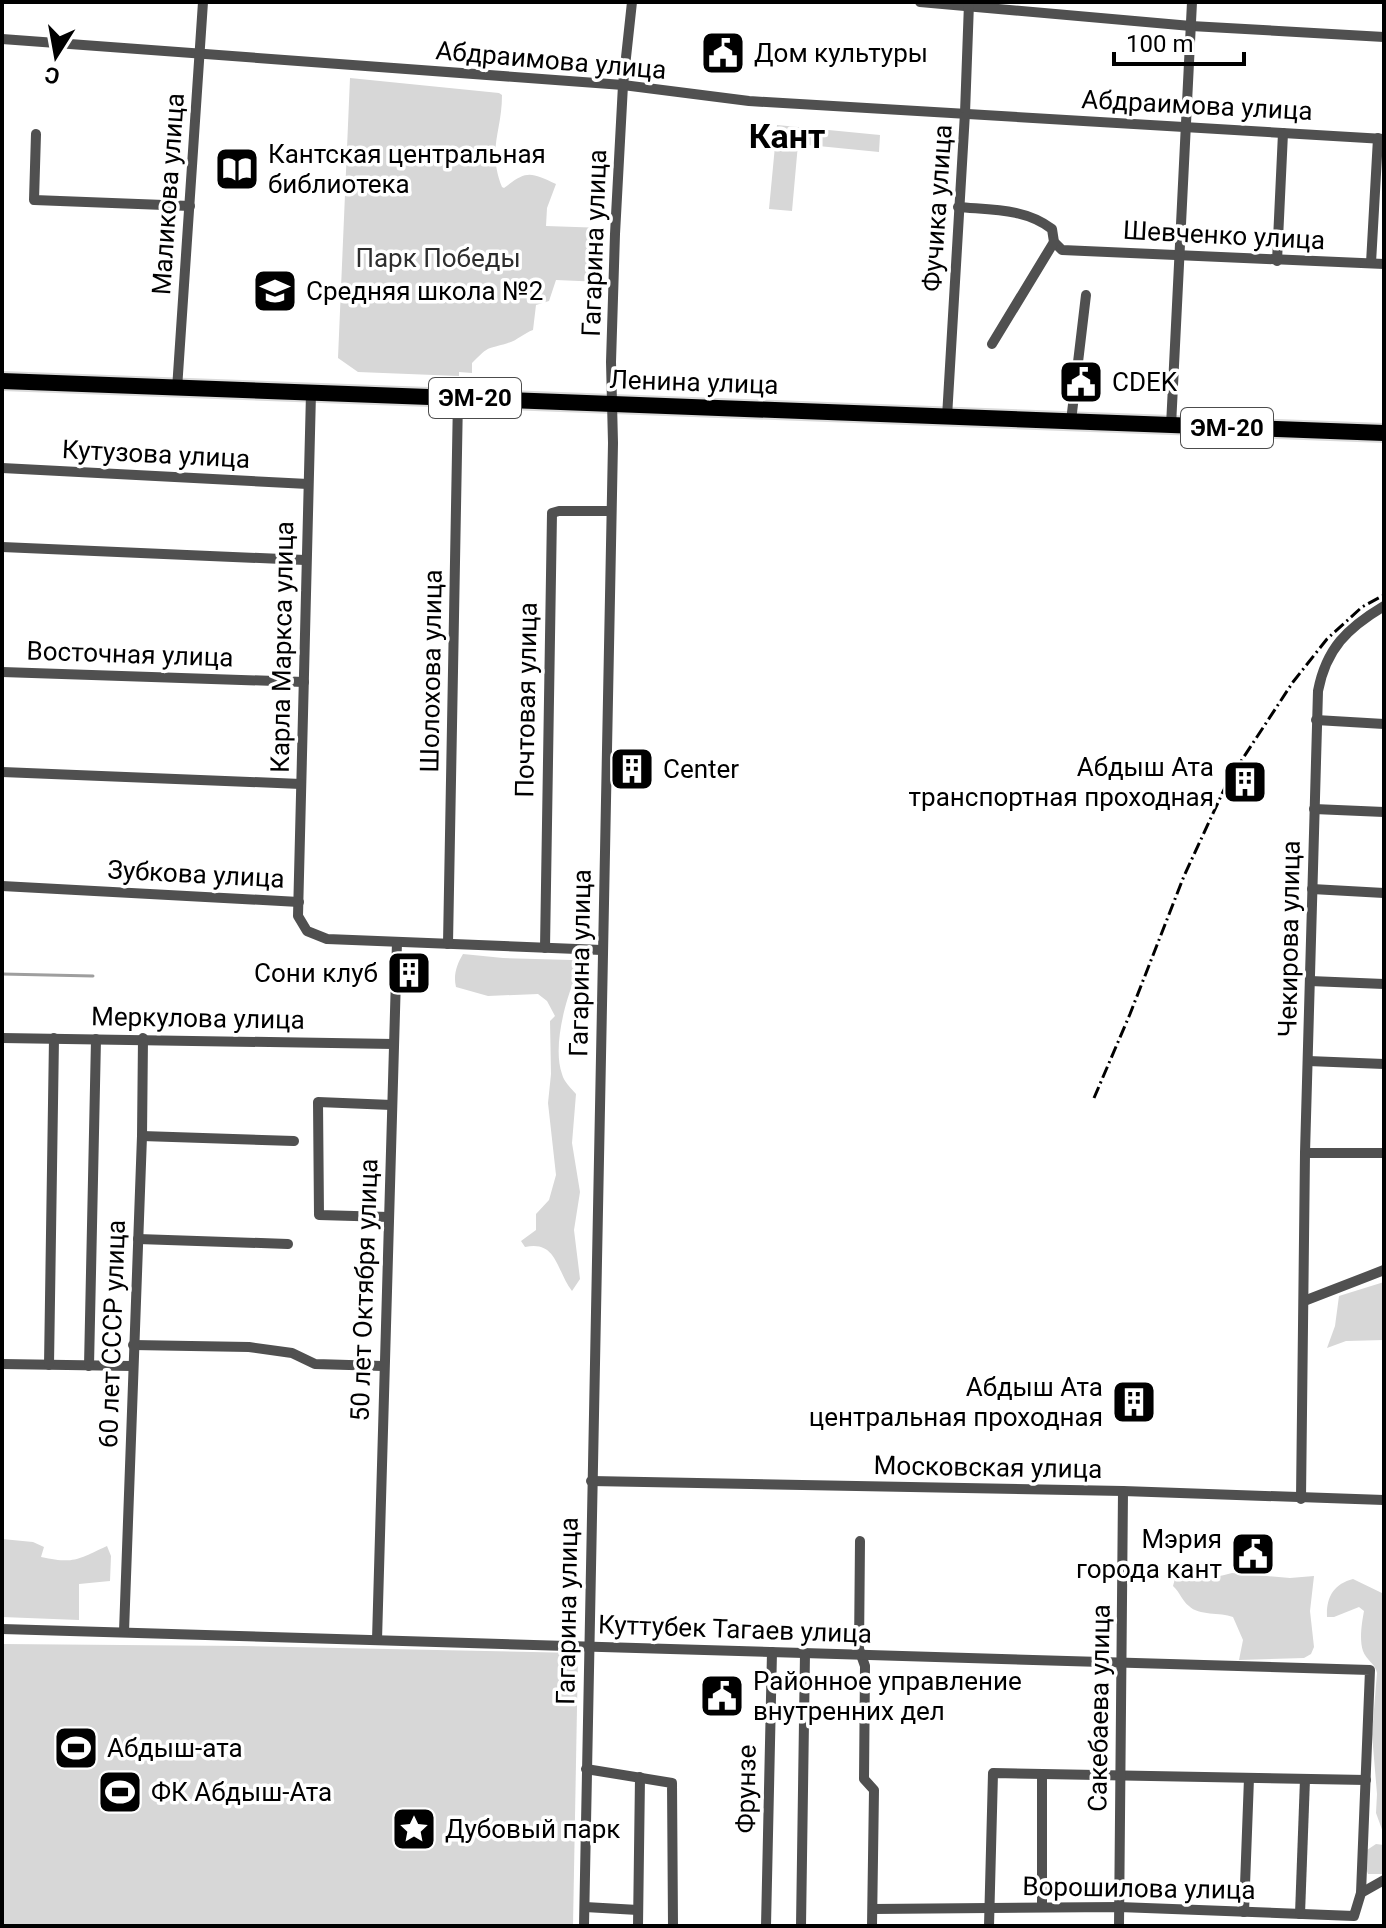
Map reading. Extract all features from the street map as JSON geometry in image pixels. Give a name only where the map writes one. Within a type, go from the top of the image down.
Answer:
[{"type":"main road","name":"Ленина улица","points":[[2,381],[1384,433]]},
{"type":"street","name":"Маликова улица","points":[[177,389],[203,2]]},
{"type":"street","name":"Гагарина улица","points":[[584,1926],[613,403],[611,362],[623,85],[632,2]]},
{"type":"street","points":[[920,2],[1191,26],[1384,37]]},
{"type":"street","points":[[1171,426],[1192,2]]},
{"type":"street","name":"Фучика улица","points":[[947,417],[965,113],[968,5]]},
{"type":"street","name":"Абдраимова улица","points":[[2,39],[623,85],[749,101],[1381,138]]},
{"type":"street","points":[[1277,261],[1283,133]]},
{"type":"street","points":[[36,134],[34,200],[190,206]]},
{"type":"street","points":[[1371,263],[1381,138]]},
{"type":"street","points":[[958,207],[1009,211],[1038,218],[1052,229],[1058,246],[992,344]]},
{"type":"street","name":"Шевченко улица","points":[[1058,246],[1277,261],[1384,264]]},
{"type":"street","points":[[1071,421],[1086,295]]},
{"type":"street","name":"Карла Маркса улица","points":[[299,902],[311,393]]},
{"type":"street","name":"Шолохова улица","points":[[448,944],[458,398]]},
{"type":"street","name":"Кутузова улица","points":[[2,468],[308,484]]},
{"type":"street","name":"Почтовая улица","points":[[545,948],[552,513],[611,511]]},
{"type":"street","points":[[2,547],[305,560]]},
{"type":"street","name":"Чекирова улица","points":[[1301,1499],[1305,1153],[1316,720],[1322,667],[1334,648],[1362,619],[1384,606]]},
{"type":"street","name":"Восточная улица","points":[[2,672],[304,682]]},
{"type":"street","points":[[1316,720],[1384,724]]},
{"type":"street","points":[[2,772],[301,784]]},
{"type":"street","points":[[1314,809],[1384,812]]},
{"type":"street","name":"Зубкова улица","points":[[2,886],[299,902],[298,916],[307,931],[327,939],[602,950]]},
{"type":"street","points":[[1312,889],[1384,893]]},
{"type":"street","name":"50 лет Октября улица","points":[[377,1640],[397,942]]},
{"type":"street","points":[[1310,981],[1384,984]]},
{"type":"street","name":"Меркулова улица","points":[[2,1038],[394,1044]]},
{"type":"street","points":[[49,1365],[54,1038]]},
{"type":"street","name":"60 лет СССР улица","points":[[124,1632],[143,1038]]},
{"type":"street","points":[[89,1366],[96,1039]]},
{"type":"street","points":[[1308,1061],[1384,1064]]},
{"type":"street","points":[[389,1217],[319,1215],[318,1102],[392,1105]]},
{"type":"street","points":[[142,1136],[294,1141]]},
{"type":"street","points":[[1305,1153],[1384,1153]]},
{"type":"street","points":[[138,1239],[288,1244]]},
{"type":"street","points":[[1304,1301],[1384,1270]]},
{"type":"street","points":[[133,1345],[249,1347],[292,1353],[315,1364],[383,1366]]},
{"type":"street","points":[[2,1364],[132,1366]]},
{"type":"street","name":"Московская улица","points":[[591,1481],[1123,1491],[1384,1500]]},
{"type":"street","name":"Сакебаева улица","points":[[1119,1926],[1123,1491]]},
{"type":"street","points":[[860,1541],[859,1649],[863,1655],[864,1779],[874,1790],[872,1926]]},
{"type":"street","name":"Куттубек Тагаев улица","points":[[2,1629],[1370,1670]]},
{"type":"street","name":"Фрунзе","points":[[766,1926],[772,1652]]},
{"type":"street","points":[[801,1926],[805,1653]]},
{"type":"street","name":"Ворошилова улица","points":[[873,1909],[1119,1907],[1300,1914],[1354,1921],[1361,1893],[1370,1670]]},
{"type":"street","points":[[586,1769],[672,1783],[673,1926]]},
{"type":"street","points":[[989,1926],[993,1773],[1366,1780]]},
{"type":"street","points":[[1042,1774],[1042,1907]]},
{"type":"street","points":[[638,1926],[640,1777]]},
{"type":"street","points":[[1244,1912],[1249,1778]]},
{"type":"street","points":[[1300,1914],[1305,1779]]},
{"type":"street","points":[[1361,1893],[1384,1880]]},
{"type":"street","points":[[585,1907],[638,1910]]},
{"type":"green space","name":"Парк Победы","points":[[350,78],[502,95],[495,151],[502,187],[524,176],[540,177],[556,184],[547,208],[546,226],[605,228],[602,282],[556,280],[549,301],[536,305],[533,330],[512,342],[486,350],[472,363],[472,373],[459,372],[459,376],[358,372],[338,358]]},
{"type":"green space","points":[[777,125],[880,135],[879,152],[798,144],[792,211],[769,209]]},
{"type":"green space","points":[[463,954],[572,960],[581,966],[566,1003],[559,1052],[563,1077],[576,1094],[572,1143],[580,1192],[574,1230],[580,1279],[572,1291],[550,1252],[536,1246],[525,1247],[521,1241],[536,1230],[536,1214],[549,1200],[556,1175],[548,1103],[550,1021],[555,1016],[547,1001],[538,994],[488,996],[456,987],[456,970]]},
{"type":"green space","points":[[1384,1282],[1384,1340],[1346,1341],[1327,1348],[1335,1326],[1339,1296]]},
{"type":"green space","points":[[2,1539],[33,1542],[44,1547],[41,1557],[61,1560],[82,1557],[107,1546],[111,1556],[110,1581],[79,1584],[79,1620],[2,1617]]},
{"type":"green space","points":[[1232,1573],[1290,1578],[1314,1576],[1310,1611],[1314,1647],[1311,1654],[1304,1658],[1239,1660],[1243,1640],[1233,1617],[1193,1609],[1173,1586],[1176,1575],[1197,1579]]},
{"type":"green space","points":[[1353,1579],[1384,1594],[1384,1835],[1376,1813],[1372,1734],[1377,1673],[1362,1646],[1364,1611],[1359,1607],[1327,1617],[1332,1592]]},
{"type":"green space","points":[[2,1644],[578,1653],[573,1926],[2,1926]]},
{"type":"green space","points":[[1376,1844],[1384,1845],[1384,1874],[1368,1874],[1364,1863],[1367,1850]]},
{"type":"waterway","points":[[2,974],[93,976]]},
{"type":"railway","points":[[1094,1098],[1184,876],[1228,781],[1293,682],[1327,639],[1362,607],[1384,595]]},
{"type":"place","name":"Дом культуры","points":[[723,53]]},
{"type":"place","name":"Кантская центральная библиотека","points":[[237,169]]},
{"type":"place","name":"Средняя школа №2","points":[[275,291]]},
{"type":"place","name":"CDEK","points":[[1081,382]]},
{"type":"place","name":"Center","points":[[632,769]]},
{"type":"place","name":"Абдыш Ата транспортная проходная","points":[[1245,782]]},
{"type":"place","name":"Сони клуб","points":[[409,973]]},
{"type":"place","name":"Абдыш Ата центральная проходная","points":[[1134,1402]]},
{"type":"place","name":"Мэрия города кант","points":[[1253,1554]]},
{"type":"place","name":"Районное управление внутренних дел","points":[[722,1696]]},
{"type":"place","name":"Абдыш-ата","points":[[76,1748]]},
{"type":"place","name":"ФК Абдыш-Ата","points":[[120,1792]]},
{"type":"place","name":"Дубовый парк","points":[[414,1829]]},
{"type":"district","name":"Кант","points":[[787,136]]}]
